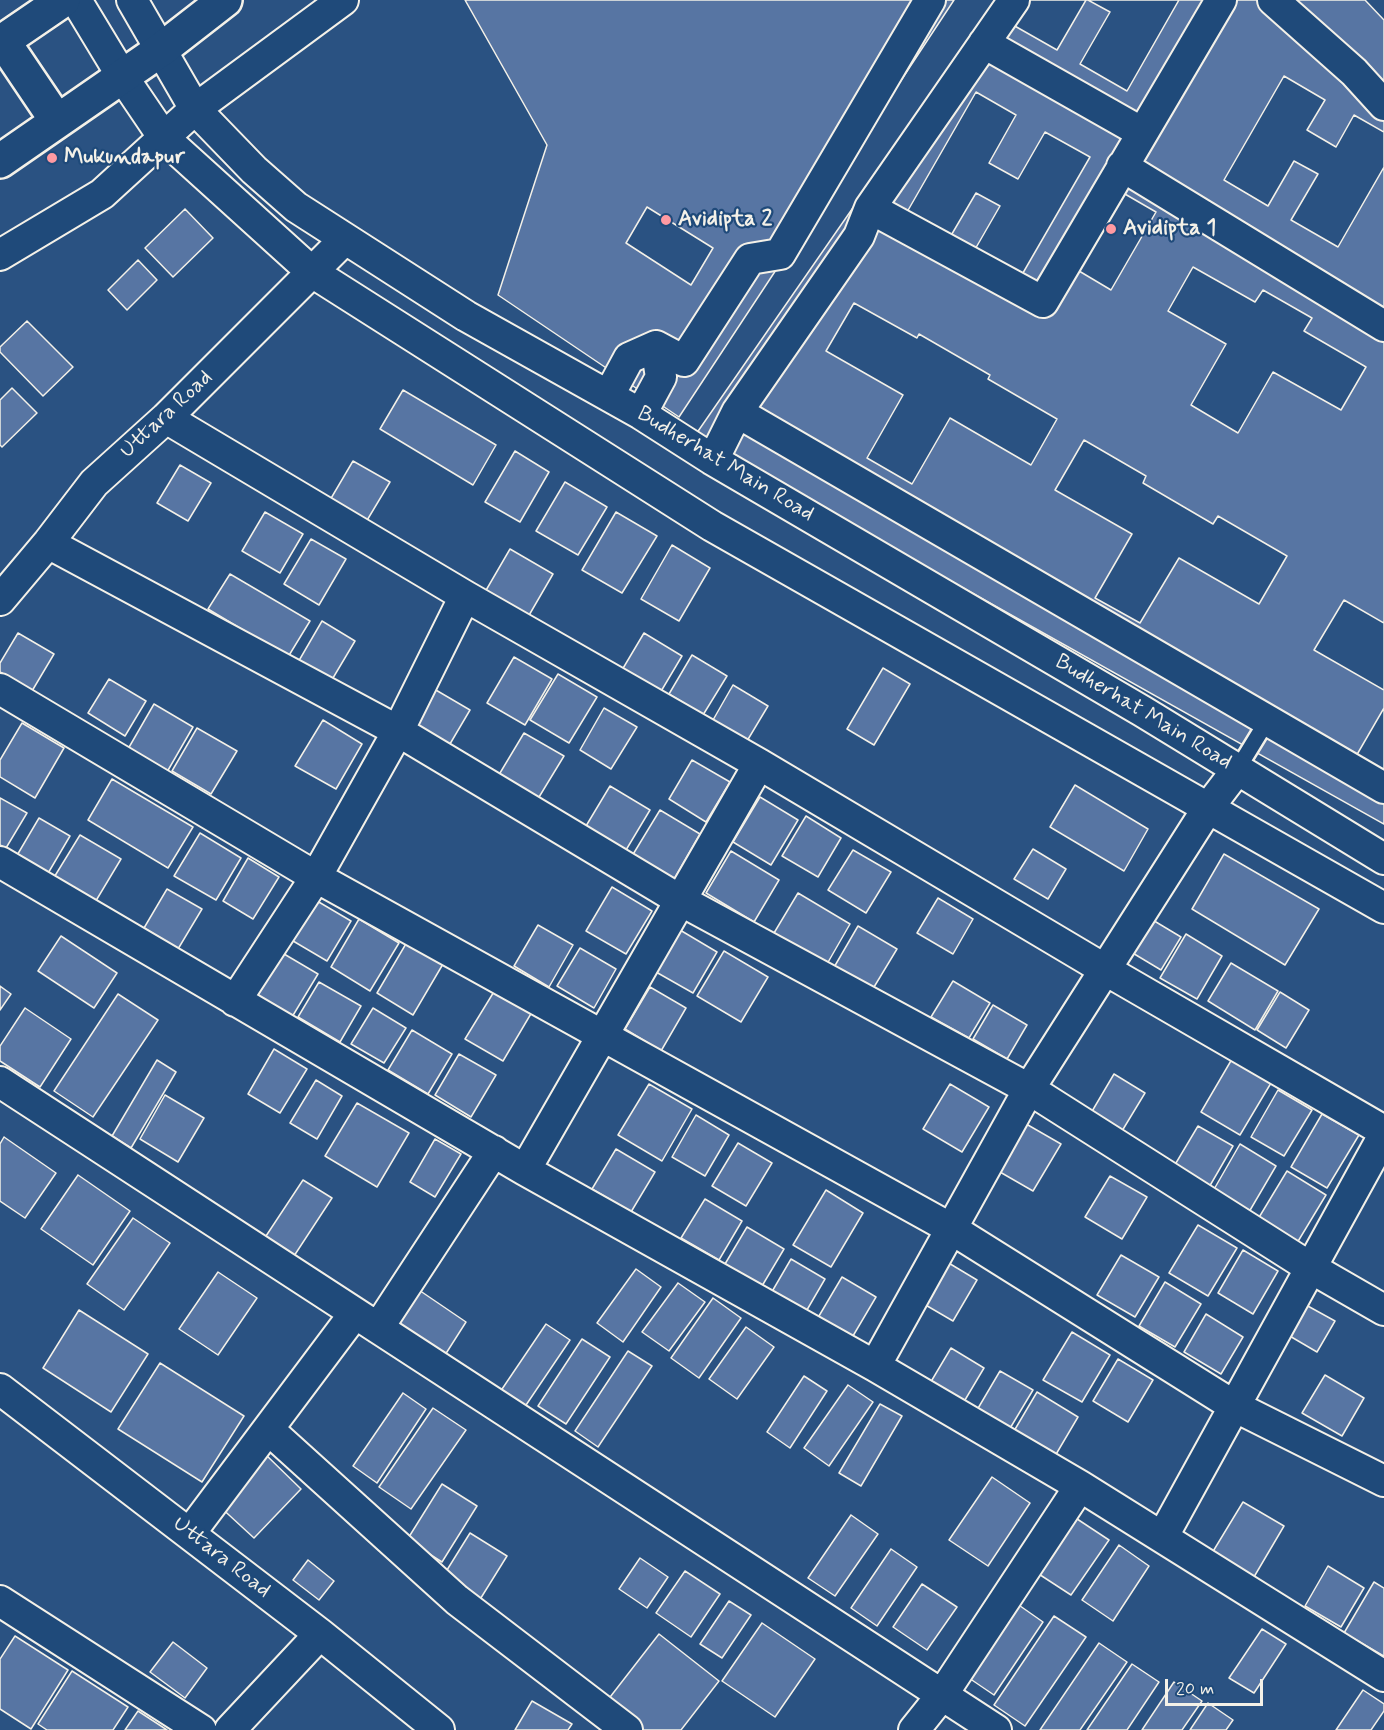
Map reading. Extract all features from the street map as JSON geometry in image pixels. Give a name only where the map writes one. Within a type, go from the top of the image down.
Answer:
[{"type":"main road","points":[[57,121],[1,41],[63,0]]},
{"type":"main road","points":[[0,160],[162,49],[225,0]]},
{"type":"street","points":[[76,0],[122,76],[164,138],[312,272],[712,526],[1384,908]]},
{"type":"street","name":"Budherhat Main Road","points":[[132,0],[195,109],[254,170],[296,207],[466,316],[641,414],[713,460],[1142,711],[1384,859]]},
{"type":"street","points":[[0,255],[102,194],[195,109],[343,0]]},
{"type":"street","points":[[656,346],[684,361],[750,259],[780,254],[930,0]]},
{"type":"street","points":[[713,460],[737,412],[859,236],[870,208],[1014,0]]},
{"type":"street","points":[[870,208],[1043,302],[1141,132],[1221,0]]},
{"type":"street","points":[[1273,0],[1354,72],[1384,105]]},
{"type":"street","points":[[984,43],[1141,132]]},
{"type":"street","points":[[1122,166],[1384,326]]},
{"type":"street","name":"Uttara Road","points":[[0,600],[94,483],[166,418],[345,239]]},
{"type":"street","points":[[609,396],[629,358],[656,346]]},
{"type":"street","points":[[641,414],[661,377],[656,346]]},
{"type":"street","points":[[737,412],[1384,788]]},
{"type":"street","points":[[166,418],[465,596],[759,764],[1384,1133],[1163,1536]]},
{"type":"street","points":[[48,543],[398,731],[680,900],[1029,1089],[1311,1268],[1384,1310]]},
{"type":"street","points":[[235,1001],[315,877],[398,731],[465,596]]},
{"type":"street","points":[[0,689],[315,877],[950,1228],[1234,1406],[1384,1481]]},
{"type":"street","points":[[525,1170],[759,764]]},
{"type":"street","points":[[874,1366],[1029,1089],[1208,808],[1237,770]]},
{"type":"street","points":[[0,862],[525,1170],[874,1366],[1080,1486],[1384,1676]]},
{"type":"street","points":[[0,1082],[996,1730]]},
{"type":"street","points":[[190,1533],[268,1429],[366,1320],[494,1151]]},
{"type":"street","name":"Uttara Road","points":[[0,1389],[190,1533],[310,1644],[439,1730]]},
{"type":"street","points":[[268,1429],[457,1600],[627,1730]]},
{"type":"street","points":[[914,1730],[942,1695],[1080,1486]]},
{"type":"street","points":[[0,1601],[201,1730]]},
{"type":"street","points":[[240,1719],[310,1644]]},
{"type":"lane","points":[[1237,770],[1267,721]]},
{"type":"building","name":"Avidipta 2","points":[[465,0],[954,0],[679,417],[498,295],[547,145]]},
{"type":"building","name":"Avidipta 1","points":[[997,0],[1365,0],[1384,20],[1384,824],[694,437]]},
{"type":"building","points":[[1028,0],[1086,0],[1057,50],[1013,25]]},
{"type":"building","points":[[1088,0],[1179,0],[1127,91],[1080,64],[1110,12]]},
{"type":"building","points":[[1284,76],[1325,100],[1307,130],[1336,147],[1354,115],[1384,132],[1384,167],[1338,247],[1291,220],[1318,174],[1294,161],[1268,206],[1224,180]]},
{"type":"building","points":[[976,92],[1016,115],[989,163],[1018,179],[1045,132],[1090,157],[1016,285],[970,258],[1000,206],[976,193],[946,244],[903,219]]},
{"type":"building","points":[[1118,190],[1156,212],[1111,290],[1074,268]]},
{"type":"building","points":[[647,207],[713,248],[691,285],[626,243]]},
{"type":"building","points":[[185,209],[213,238],[173,277],[145,248]]},
{"type":"building","points":[[138,260],[157,280],[127,310],[108,290]]},
{"type":"building","points":[[1193,267],[1255,302],[1263,290],[1312,318],[1304,331],[1366,367],[1341,410],[1273,372],[1238,433],[1191,405],[1226,344],[1168,311]]},
{"type":"building","points":[[854,303],[917,338],[919,334],[990,375],[988,379],[1057,419],[1031,465],[950,418],[912,484],[867,458],[903,395],[826,351]]},
{"type":"building","points":[[27,321],[73,367],[43,396],[0,352],[0,347]]},
{"type":"building","points":[[12,388],[37,413],[2,447],[0,445],[0,400]]},
{"type":"building","points":[[403,390],[496,445],[473,485],[380,429]]},
{"type":"building","points":[[1084,440],[1146,476],[1143,483],[1213,524],[1218,516],[1287,556],[1259,604],[1179,558],[1140,623],[1095,598],[1132,534],[1055,490]]},
{"type":"building","points":[[515,451],[549,472],[520,522],[485,502]]},
{"type":"building","points":[[353,461],[390,482],[366,522],[330,500]]},
{"type":"building","points":[[180,465],[211,483],[188,521],[157,503]]},
{"type":"building","points":[[565,482],[607,507],[578,555],[536,531]]},
{"type":"building","points":[[265,512],[303,534],[280,573],[242,551]]},
{"type":"building","points":[[616,512],[657,536],[622,593],[582,570]]},
{"type":"building","points":[[311,539],[346,559],[319,605],[284,584]]},
{"type":"building","points":[[672,545],[710,568],[679,621],[641,599]]},
{"type":"building","points":[[510,549],[553,574],[528,617],[485,592]]},
{"type":"building","points":[[230,574],[310,621],[288,657],[208,609]]},
{"type":"building","points":[[1344,600],[1384,623],[1384,690],[1314,650]]},
{"type":"building","points":[[322,621],[355,641],[330,683],[297,664]]},
{"type":"building","points":[[18,633],[54,654],[32,691],[0,672],[0,663]]},
{"type":"building","points":[[644,633],[682,656],[660,693],[622,670]]},
{"type":"building","points":[[692,655],[727,676],[703,715],[669,694]]},
{"type":"building","points":[[514,657],[552,679],[525,725],[487,703]]},
{"type":"building","points":[[883,668],[910,684],[874,745],[847,729]]},
{"type":"building","points":[[558,674],[597,697],[569,743],[530,720]]},
{"type":"building","points":[[109,679],[146,701],[125,736],[88,713]]},
{"type":"building","points":[[733,685],[768,706],[747,741],[713,720]]},
{"type":"building","points":[[429,686],[470,710],[447,749],[407,725]]},
{"type":"building","points":[[154,704],[193,727],[167,772],[128,749]]},
{"type":"building","points":[[604,708],[637,727],[611,769],[580,750]]},
{"type":"building","points":[[1384,708],[1384,774],[1355,758]]},
{"type":"building","points":[[323,720],[362,744],[336,789],[295,766]]},
{"type":"building","points":[[22,723],[64,748],[35,798],[0,777],[0,760]]},
{"type":"building","points":[[197,728],[237,751],[211,794],[172,771]]},
{"type":"building","points":[[524,733],[564,756],[536,802],[497,778]]},
{"type":"building","points":[[692,760],[730,782],[706,822],[669,799]]},
{"type":"building","points":[[112,779],[193,827],[168,868],[88,820]]},
{"type":"building","points":[[1075,785],[1148,829],[1124,871],[1050,827]]},
{"type":"building","points":[[610,786],[650,810],[623,855],[583,831]]},
{"type":"building","points":[[760,797],[798,820],[771,865],[733,842]]},
{"type":"building","points":[[0,798],[27,813],[6,848],[0,845]]},
{"type":"building","points":[[660,810],[700,834],[673,881],[632,856]]},
{"type":"building","points":[[806,816],[841,838],[818,877],[782,856]]},
{"type":"building","points":[[39,818],[70,836],[47,875],[16,857]]},
{"type":"building","points":[[200,833],[241,858],[216,900],[174,876]]},
{"type":"building","points":[[80,835],[121,859],[94,904],[53,879]]},
{"type":"building","points":[[1033,849],[1066,869],[1048,899],[1014,879]]},
{"type":"building","points":[[853,850],[891,872],[866,913],[828,890]]},
{"type":"building","points":[[731,851],[779,880],[754,922],[706,893]]},
{"type":"building","points":[[1224,854],[1319,909],[1285,965],[1192,909]]},
{"type":"building","points":[[248,858],[279,877],[253,919],[223,901]]},
{"type":"building","points":[[612,887],[652,911],[626,954],[586,931]]},
{"type":"building","points":[[167,889],[202,909],[178,949],[144,928]]},
{"type":"building","points":[[798,893],[850,924],[827,964],[774,933]]},
{"type":"building","points":[[312,898],[351,921],[327,961],[288,938]]},
{"type":"building","points":[[938,898],[973,919],[953,954],[917,933]]},
{"type":"building","points":[[1146,916],[1181,937],[1161,970],[1126,949]]},
{"type":"building","points":[[359,919],[399,943],[370,991],[331,967]]},
{"type":"building","points":[[538,925],[573,945],[549,987],[514,966]]},
{"type":"building","points":[[858,926],[897,949],[871,992],[833,969]]},
{"type":"building","points":[[680,930],[717,952],[693,993],[656,972]]},
{"type":"building","points":[[1186,934],[1222,956],[1197,999],[1160,978]]},
{"type":"building","points":[[61,936],[117,973],[94,1008],[38,971]]},
{"type":"building","points":[[407,942],[443,964],[413,1015],[377,993]]},
{"type":"building","points":[[580,948],[616,969],[594,1008],[557,986]]},
{"type":"building","points":[[279,951],[318,974],[292,1017],[253,994]]},
{"type":"building","points":[[724,951],[768,977],[741,1022],[697,996]]},
{"type":"building","points":[[1231,963],[1278,991],[1255,1030],[1208,1001]]},
{"type":"building","points":[[953,981],[990,1003],[969,1038],[931,1017]]},
{"type":"building","points":[[319,982],[361,1006],[340,1042],[298,1017]]},
{"type":"building","points":[[0,986],[11,994],[0,1010]]},
{"type":"building","points":[[650,987],[686,1008],[661,1051],[625,1029]]},
{"type":"building","points":[[495,990],[532,1012],[503,1061],[465,1039]]},
{"type":"building","points":[[1280,992],[1309,1010],[1286,1048],[1257,1030]]},
{"type":"building","points":[[118,994],[158,1020],[93,1117],[54,1091]]},
{"type":"building","points":[[993,1005],[1027,1025],[1007,1059],[973,1039]]},
{"type":"building","points":[[25,1008],[71,1039],[40,1087],[0,1061],[0,1046]]},
{"type":"building","points":[[373,1008],[406,1028],[384,1063],[351,1044]]},
{"type":"building","points":[[412,1030],[452,1054],[428,1094],[388,1070]]},
{"type":"building","points":[[274,1049],[307,1069],[280,1113],[248,1094]]},
{"type":"building","points":[[459,1054],[496,1075],[471,1117],[435,1095]]},
{"type":"building","points":[[1232,1059],[1271,1083],[1240,1135],[1201,1112]]},
{"type":"building","points":[[157,1060],[176,1072],[131,1148],[112,1136]]},
{"type":"building","points":[[1114,1074],[1145,1093],[1122,1131],[1091,1113]]},
{"type":"building","points":[[316,1080],[342,1096],[317,1139],[290,1123]]},
{"type":"building","points":[[649,1084],[692,1109],[662,1161],[618,1135]]},
{"type":"building","points":[[950,1084],[989,1107],[962,1152],[923,1129]]},
{"type":"building","points":[[1278,1090],[1312,1110],[1284,1156],[1251,1137]]},
{"type":"building","points":[[165,1095],[204,1118],[178,1162],[140,1139]]},
{"type":"building","points":[[357,1103],[409,1133],[377,1187],[325,1156]]},
{"type":"building","points":[[1322,1114],[1359,1135],[1327,1188],[1291,1167]]},
{"type":"building","points":[[696,1115],[729,1135],[705,1176],[672,1157]]},
{"type":"building","points":[[1021,1121],[1061,1144],[1033,1191],[993,1168]]},
{"type":"building","points":[[1198,1126],[1233,1146],[1208,1189],[1173,1168]]},
{"type":"building","points":[[4,1137],[56,1173],[25,1218],[0,1201],[0,1144]]},
{"type":"building","points":[[435,1139],[461,1154],[435,1197],[410,1182]]},
{"type":"building","points":[[738,1143],[772,1163],[746,1206],[712,1186]]},
{"type":"building","points":[[1240,1144],[1276,1166],[1249,1212],[1213,1191]]},
{"type":"building","points":[[616,1149],[655,1172],[631,1212],[592,1189]]},
{"type":"building","points":[[1287,1171],[1326,1195],[1294,1248],[1255,1224]]},
{"type":"building","points":[[78,1175],[130,1211],[93,1265],[41,1229]]},
{"type":"building","points":[[1110,1176],[1147,1197],[1122,1239],[1085,1217]]},
{"type":"building","points":[[303,1180],[332,1198],[294,1256],[266,1236]]},
{"type":"building","points":[[826,1190],[863,1213],[831,1267],[793,1245]]},
{"type":"building","points":[[705,1199],[742,1221],[719,1260],[681,1238]]},
{"type":"building","points":[[133,1218],[170,1243],[124,1310],[87,1284]]},
{"type":"building","points":[[1198,1225],[1237,1248],[1208,1296],[1169,1273]]},
{"type":"building","points":[[747,1227],[784,1249],[762,1286],[725,1264]]},
{"type":"building","points":[[1243,1250],[1278,1271],[1253,1314],[1218,1293]]},
{"type":"building","points":[[1121,1255],[1159,1277],[1135,1317],[1097,1295]]},
{"type":"building","points":[[791,1259],[825,1279],[804,1315],[770,1295]]},
{"type":"building","points":[[942,1259],[977,1280],[953,1321],[917,1300]]},
{"type":"building","points":[[636,1269],[661,1287],[623,1342],[597,1323]]},
{"type":"building","points":[[218,1272],[257,1298],[218,1355],[179,1329]]},
{"type":"building","points":[[842,1277],[876,1297],[850,1341],[816,1321]]},
{"type":"building","points":[[1165,1282],[1201,1304],[1175,1347],[1139,1326]]},
{"type":"building","points":[[678,1283],[705,1302],[669,1351],[642,1332]]},
{"type":"building","points":[[413,1286],[466,1322],[445,1355],[391,1320]]},
{"type":"building","points":[[713,1298],[741,1318],[699,1378],[671,1358]]},
{"type":"building","points":[[1306,1305],[1335,1321],[1317,1352],[1288,1335]]},
{"type":"building","points":[[79,1310],[148,1354],[111,1412],[43,1368]]},
{"type":"building","points":[[1206,1314],[1243,1337],[1221,1374],[1184,1352]]},
{"type":"building","points":[[546,1324],[570,1340],[522,1411],[498,1395]]},
{"type":"building","points":[[746,1327],[774,1347],[737,1399],[709,1379]]},
{"type":"building","points":[[1072,1332],[1110,1355],[1082,1402],[1043,1380]]},
{"type":"building","points":[[582,1339],[610,1357],[566,1424],[538,1406]]},
{"type":"building","points":[[951,1348],[984,1368],[962,1405],[929,1385]]},
{"type":"building","points":[[628,1351],[652,1366],[598,1447],[575,1431]]},
{"type":"building","points":[[1118,1359],[1153,1380],[1128,1422],[1093,1401]]},
{"type":"building","points":[[160,1363],[244,1416],[202,1482],[118,1429]]},
{"type":"building","points":[[1000,1371],[1033,1390],[1009,1430],[977,1410]]},
{"type":"building","points":[[1325,1375],[1364,1398],[1342,1436],[1302,1413]]},
{"type":"building","points":[[804,1376],[827,1391],[790,1448],[767,1432]]},
{"type":"building","points":[[848,1385],[873,1402],[829,1466],[804,1448]]},
{"type":"building","points":[[1037,1392],[1078,1417],[1055,1456],[1014,1431]]},
{"type":"building","points":[[403,1393],[426,1409],[377,1483],[353,1466]]},
{"type":"building","points":[[880,1404],[902,1416],[861,1486],[839,1473]]},
{"type":"building","points":[[433,1408],[466,1430],[411,1509],[379,1487]]},
{"type":"building","points":[[264,1453],[301,1489],[254,1538],[217,1504]]},
{"type":"building","points":[[992,1477],[1030,1503],[988,1566],[949,1540]]},
{"type":"building","points":[[442,1484],[477,1506],[442,1562],[407,1540]]},
{"type":"building","points":[[1243,1502],[1284,1526],[1251,1582],[1209,1558]]},
{"type":"building","points":[[1065,1511],[1109,1540],[1071,1595],[1028,1567]]},
{"type":"building","points":[[851,1515],[878,1534],[835,1596],[808,1578]]},
{"type":"building","points":[[470,1533],[507,1556],[479,1601],[442,1578]]},
{"type":"building","points":[[1119,1545],[1149,1566],[1113,1621],[1082,1600]]},
{"type":"building","points":[[891,1549],[917,1567],[877,1626],[851,1608]]},
{"type":"building","points":[[640,1558],[668,1577],[647,1608],[619,1589]]},
{"type":"building","points":[[308,1560],[334,1581],[319,1600],[293,1580]]},
{"type":"building","points":[[1328,1566],[1364,1588],[1341,1627],[1305,1606]]},
{"type":"building","points":[[685,1571],[720,1594],[691,1637],[656,1613]]},
{"type":"building","points":[[1374,1582],[1384,1588],[1384,1656],[1344,1633]]},
{"type":"building","points":[[922,1584],[957,1607],[927,1650],[893,1627]]},
{"type":"building","points":[[729,1601],[751,1615],[722,1658],[700,1644]]},
{"type":"building","points":[[1013,1601],[1043,1622],[994,1695],[963,1674]]},
{"type":"building","points":[[1054,1616],[1086,1637],[1025,1726],[994,1705]]},
{"type":"building","points":[[762,1623],[815,1659],[775,1717],[722,1681]]},
{"type":"building","points":[[1262,1629],[1286,1644],[1254,1693],[1229,1678]]},
{"type":"building","points":[[659,1634],[719,1681],[681,1730],[644,1730],[607,1701]]},
{"type":"building","points":[[15,1636],[68,1670],[31,1729],[0,1709],[0,1659]]},
{"type":"building","points":[[173,1642],[207,1668],[185,1698],[150,1672]]},
{"type":"building","points":[[1099,1643],[1127,1662],[1080,1730],[1040,1730]]},
{"type":"building","points":[[1132,1664],[1159,1682],[1127,1730],[1087,1730]]},
{"type":"building","points":[[72,1671],[128,1707],[113,1730],[47,1730],[38,1724]]},
{"type":"building","points":[[1174,1682],[1202,1701],[1182,1730],[1142,1730]]},
{"type":"building","points":[[1363,1690],[1384,1704],[1384,1711],[1371,1730],[1336,1730]]},
{"type":"building","points":[[532,1701],[572,1724],[568,1730],[515,1730]]},
{"type":"building","points":[[1208,1703],[1233,1720],[1226,1730],[1190,1730]]},
{"type":"building","points":[[138,1711],[167,1730],[125,1730]]},
{"type":"place","name":"Mukundapur","points":[[52,158]]},
{"type":"place","name":"Avidipta 2","points":[[666,220]]},
{"type":"place","name":"Avidipta 1","points":[[1111,229]]}]
